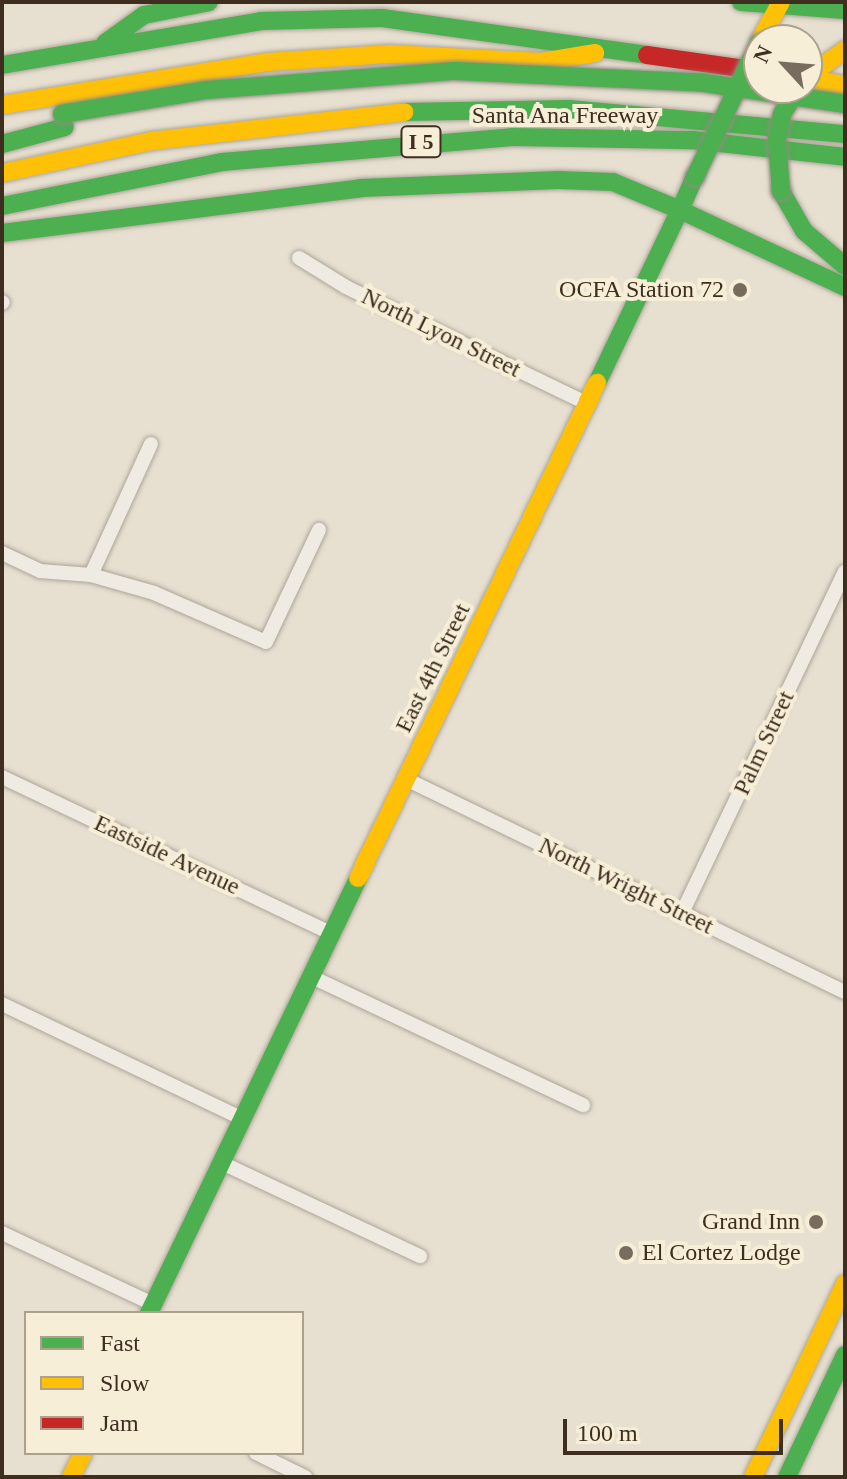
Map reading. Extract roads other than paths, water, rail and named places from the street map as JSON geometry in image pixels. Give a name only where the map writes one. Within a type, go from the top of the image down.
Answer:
[{"type":"main road","points":[[101,46],[144,15],[209,2]]},
{"type":"main road","points":[[741,2],[845,10]]},
{"type":"main road","name":"East 4th Street","points":[[768,24],[778,3]]},
{"type":"main road","points":[[2,65],[261,21],[382,18],[743,69]]},
{"type":"main road","points":[[2,105],[267,62],[390,54],[541,62],[615,49]]},
{"type":"main road","points":[[823,66],[845,50]]},
{"type":"main road","points":[[2,144],[63,121],[207,90],[455,71],[705,83],[845,104]]},
{"type":"main road","name":"East 4th Street","points":[[151,1309],[743,77]]},
{"type":"main road","points":[[823,81],[845,85]]},
{"type":"main road","points":[[2,128],[358,84],[578,86],[845,119]]},
{"type":"main road","points":[[788,104],[782,114],[777,140],[781,191],[804,231],[845,266]]},
{"type":"main road","name":"Santa Ana Freeway","points":[[2,173],[151,141],[386,112],[569,109],[845,134]]},
{"type":"main road","name":"Santa Ana Freeway","points":[[2,206],[222,162],[424,142],[692,140],[845,157]]},
{"type":"main road","points":[[2,233],[234,208],[361,188],[558,180],[613,182],[845,287]]},
{"type":"main road","points":[[753,1477],[845,1284]]},
{"type":"main road","points":[[787,1477],[845,1355]]},
{"type":"main road","points":[[71,1477],[82,1455]]},
{"type":"street","name":"North Lyon Street","points":[[299,258],[346,287],[586,403]]},
{"type":"street","points":[[91,575],[151,444]]},
{"type":"street","points":[[2,553],[40,571],[91,575],[154,593],[266,642],[319,530]]},
{"type":"street","name":"Palm Street","points":[[682,913],[845,572]]},
{"type":"street","name":"Eastside Avenue","points":[[2,777],[332,934]]},
{"type":"street","name":"North Wright Street","points":[[406,779],[845,992]]},
{"type":"street","points":[[312,977],[583,1105]]},
{"type":"street","points":[[2,1004],[243,1119]]},
{"type":"street","points":[[222,1163],[420,1256]]},
{"type":"street","points":[[2,1233],[151,1309]]},
{"type":"street","points":[[260,1455],[305,1477]]},
{"type":"place","name":"OCFA Station 72","points":[[740,290]]},
{"type":"place","name":"Grand Inn","points":[[816,1222]]},
{"type":"place","name":"El Cortez Lodge","points":[[626,1253]]}]
